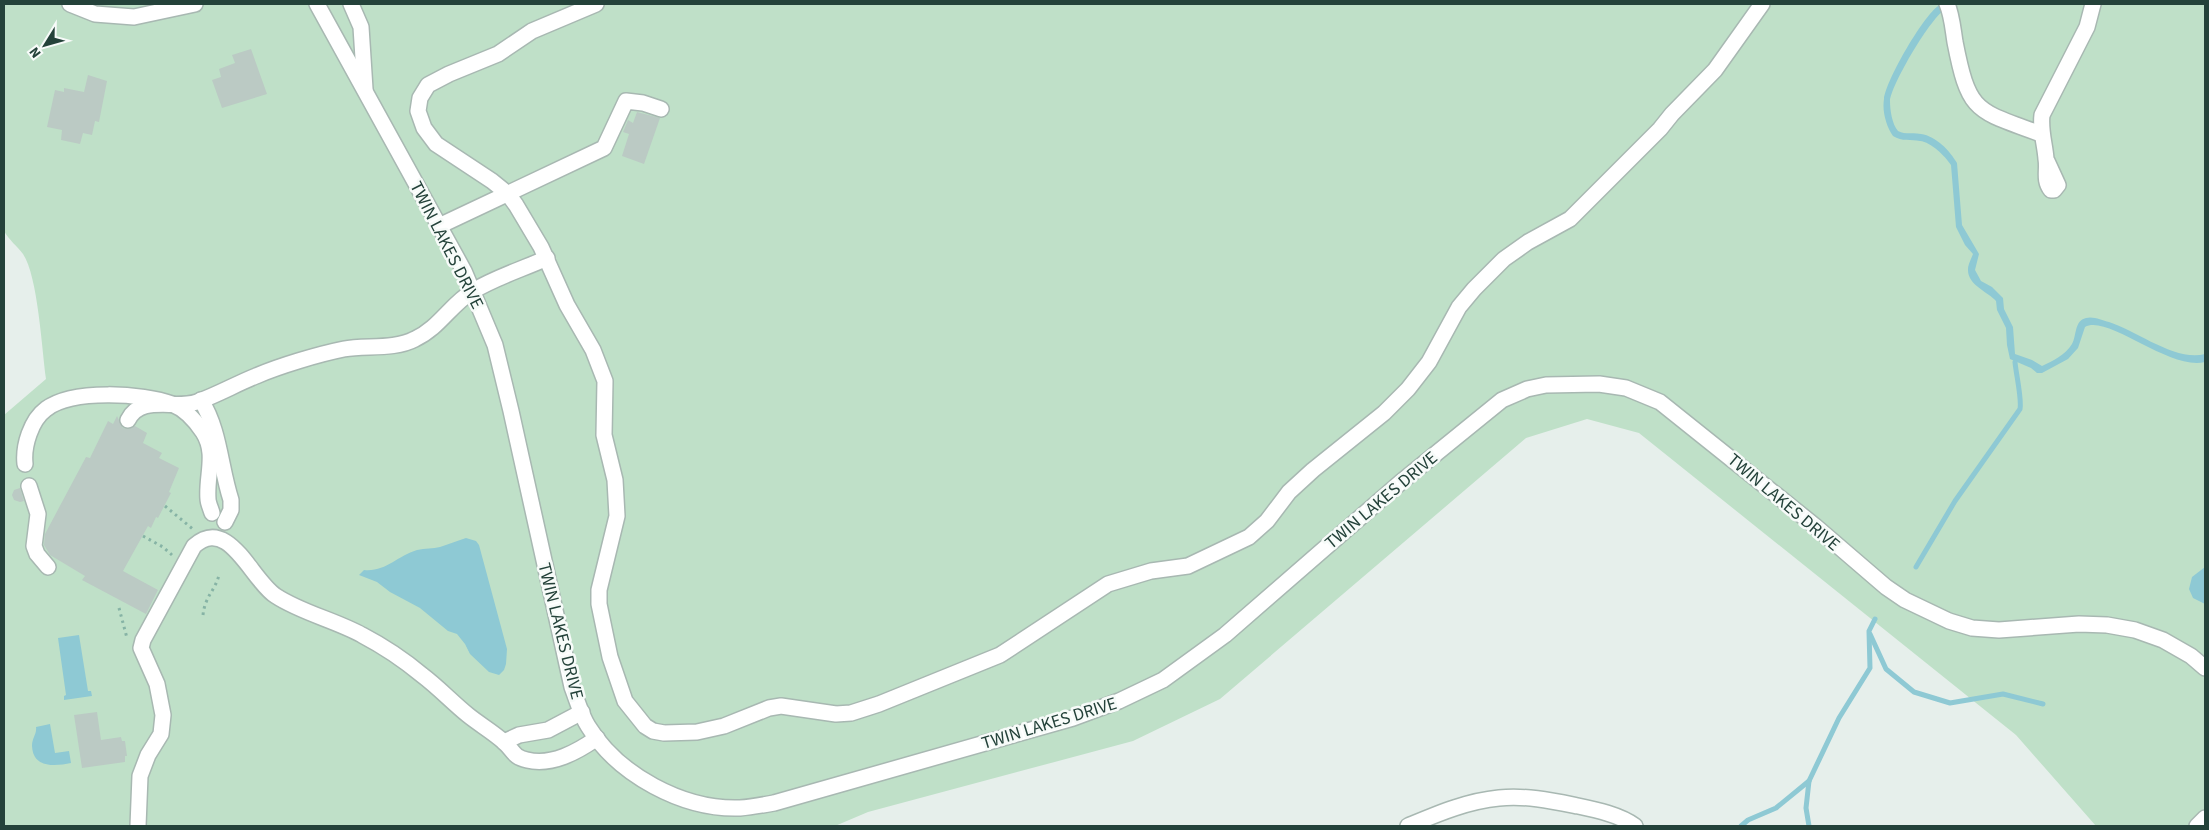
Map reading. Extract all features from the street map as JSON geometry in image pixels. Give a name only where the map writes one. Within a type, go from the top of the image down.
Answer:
[{"type":"street","points":[[70,4],[95,14],[134,17],[195,4]]},
{"type":"street","name":"TWIN LAKES DRIVE","points":[[317,4],[473,291],[495,346],[572,688],[587,725],[618,761],[646,781],[694,802],[710,806],[740,808],[784,800],[1073,718],[1104,708],[1163,680],[1225,636],[1410,475],[1502,400],[1527,389],[1546,385],[1570,384],[1626,388],[1660,402],[1792,507],[1886,587],[1906,600],[1949,621],[1972,628],[1999,630],[2069,625],[2107,625],[2135,630],[2162,640],[2191,656],[2205,668]]},
{"type":"street","name":"TWIN LAKES DRIVE","points":[[351,4],[361,27],[365,93]]},
{"type":"street","points":[[596,4],[532,31],[498,54],[449,74],[428,85],[417,106],[419,119],[436,144],[508,194],[528,223],[567,305],[594,350],[605,381],[604,435],[615,480],[617,516],[599,590],[598,604],[616,677],[625,701],[631,711],[645,726],[653,731],[664,733],[706,730],[724,726],[769,708],[780,706],[836,714],[851,713],[908,694],[1000,655],[1108,584],[1151,571],[1188,566],[1249,537],[1270,517],[1301,481],[1384,413],[1408,389],[1429,362],[1459,307],[1504,259],[1528,242],[1570,219],[1654,135],[1716,70],[1762,4]]},
{"type":"street","points":[[2047,161],[2042,134],[2042,115],[2087,27],[2093,4]]},
{"type":"street","points":[[1948,5],[1962,78],[1971,98],[1987,114],[2042,134]]},
{"type":"street","points":[[439,226],[604,148],[626,100],[661,109]]},
{"type":"street","points":[[128,420],[138,406],[186,404],[201,400],[258,375],[344,349],[381,346],[414,340],[437,325],[458,303],[473,291],[544,254]]},
{"type":"street","points":[[25,464],[36,420],[46,409],[56,404],[81,398],[109,395],[148,397],[174,405],[193,419],[204,433],[210,445],[208,499],[212,513]]},
{"type":"street","points":[[201,400],[214,426],[231,500],[231,510],[225,522]]},
{"type":"street","points":[[29,486],[38,514],[34,546],[37,554],[48,567]]},
{"type":"street","points":[[138,826],[140,776],[148,755],[161,734],[163,715],[157,684],[141,648],[143,640],[194,546],[204,539],[211,537],[223,540],[236,549],[260,582],[276,597],[363,635],[423,675],[470,716],[504,742],[516,757],[530,761],[566,757],[597,738]]},
{"type":"street","points":[[504,742],[519,735],[548,730],[582,712]]},
{"type":"street","points":[[1408,826],[1456,807],[1499,798],[1547,800],[1591,809],[1628,821],[1635,826]]},
{"type":"street","points":[[2197,826],[2205,818]]},
{"type":"path","points":[[143,536],[163,547],[178,560]]},
{"type":"path","points":[[203,615],[204,602],[216,584],[219,575]]},
{"type":"path","points":[[119,608],[122,624],[130,646]]},
{"type":"green space","points":[[4,4],[2205,4],[2205,826],[2096,826],[2016,735],[1639,433],[1587,419],[1526,438],[1220,699],[1133,741],[868,812],[835,826],[4,826],[4,415],[46,379],[39,314],[32,279],[23,254],[4,231]]},
{"type":"water","points":[[1941,4],[1946,9],[1931,24],[1904,66],[1892,93],[1890,109],[1894,125],[1898,131],[1927,135],[1946,149],[1957,163],[1962,225],[1979,254],[1975,270],[1981,281],[1992,287],[2003,298],[2004,309],[2013,327],[2015,354],[2042,366],[2069,348],[2074,340],[2079,322],[2086,318],[2092,318],[2120,326],[2169,350],[2182,354],[2205,354],[2205,362],[2190,363],[2174,358],[2108,328],[2095,325],[2085,327],[2078,348],[2068,359],[2042,373],[2037,373],[2031,368],[2010,359],[2006,328],[1997,310],[1996,301],[1974,284],[1969,275],[1968,266],[1973,254],[1965,245],[1956,227],[1951,165],[1929,144],[1893,136],[1888,128],[1884,113],[1886,90],[1907,47],[1926,20]]},
{"type":"water","points":[[466,538],[476,541],[479,545],[507,649],[506,664],[504,670],[499,675],[489,672],[470,654],[457,634],[448,631],[420,608],[390,592],[377,582],[359,575],[364,570],[379,569],[417,550],[440,547]]},
{"type":"water","points":[[2205,567],[2205,604],[2193,598],[2189,589],[2192,577]]},
{"type":"water","points":[[79,635],[88,691],[91,691],[92,696],[64,700],[66,695],[58,638]]},
{"type":"water","points":[[50,724],[55,753],[69,751],[71,763],[52,765],[36,759],[32,743],[36,727]]},
{"type":"building","points":[[251,49],[267,94],[222,108],[212,80],[221,77],[219,69],[235,63],[232,55]]},
{"type":"building","points":[[88,75],[107,81],[99,122],[95,121],[92,135],[83,133],[80,144],[61,140],[62,130],[47,127],[55,90],[64,92],[64,88],[84,92]]},
{"type":"building","points":[[637,112],[660,118],[644,164],[622,156],[629,134],[623,132],[628,120],[633,123]]},
{"type":"building","points":[[117,416],[123,428],[128,429],[135,426],[147,433],[143,443],[162,453],[159,458],[179,468],[169,492],[171,493],[158,518],[156,517],[151,528],[148,526],[123,571],[158,590],[146,614],[82,580],[85,576],[50,555],[44,545],[45,534],[86,457],[90,458],[108,421],[113,424]]},
{"type":"building","points":[[20,488],[24,501],[20,502],[14,500],[12,495],[14,490]]},
{"type":"building","points":[[97,712],[101,740],[121,737],[122,741],[125,741],[127,756],[125,756],[125,762],[82,768],[74,715]]},
{"type":"waterway","points":[[1916,567],[1955,501],[2020,409],[2020,393],[2015,362]]},
{"type":"waterway","points":[[1809,826],[1806,808],[1809,781],[1839,718],[1870,668],[1869,631],[1875,619]]},
{"type":"waterway","points":[[1870,634],[1886,669],[1914,692],[1950,703],[2003,694],[2043,704]]},
{"type":"waterway","points":[[1741,826],[1748,820],[1776,808],[1809,781]]}]
